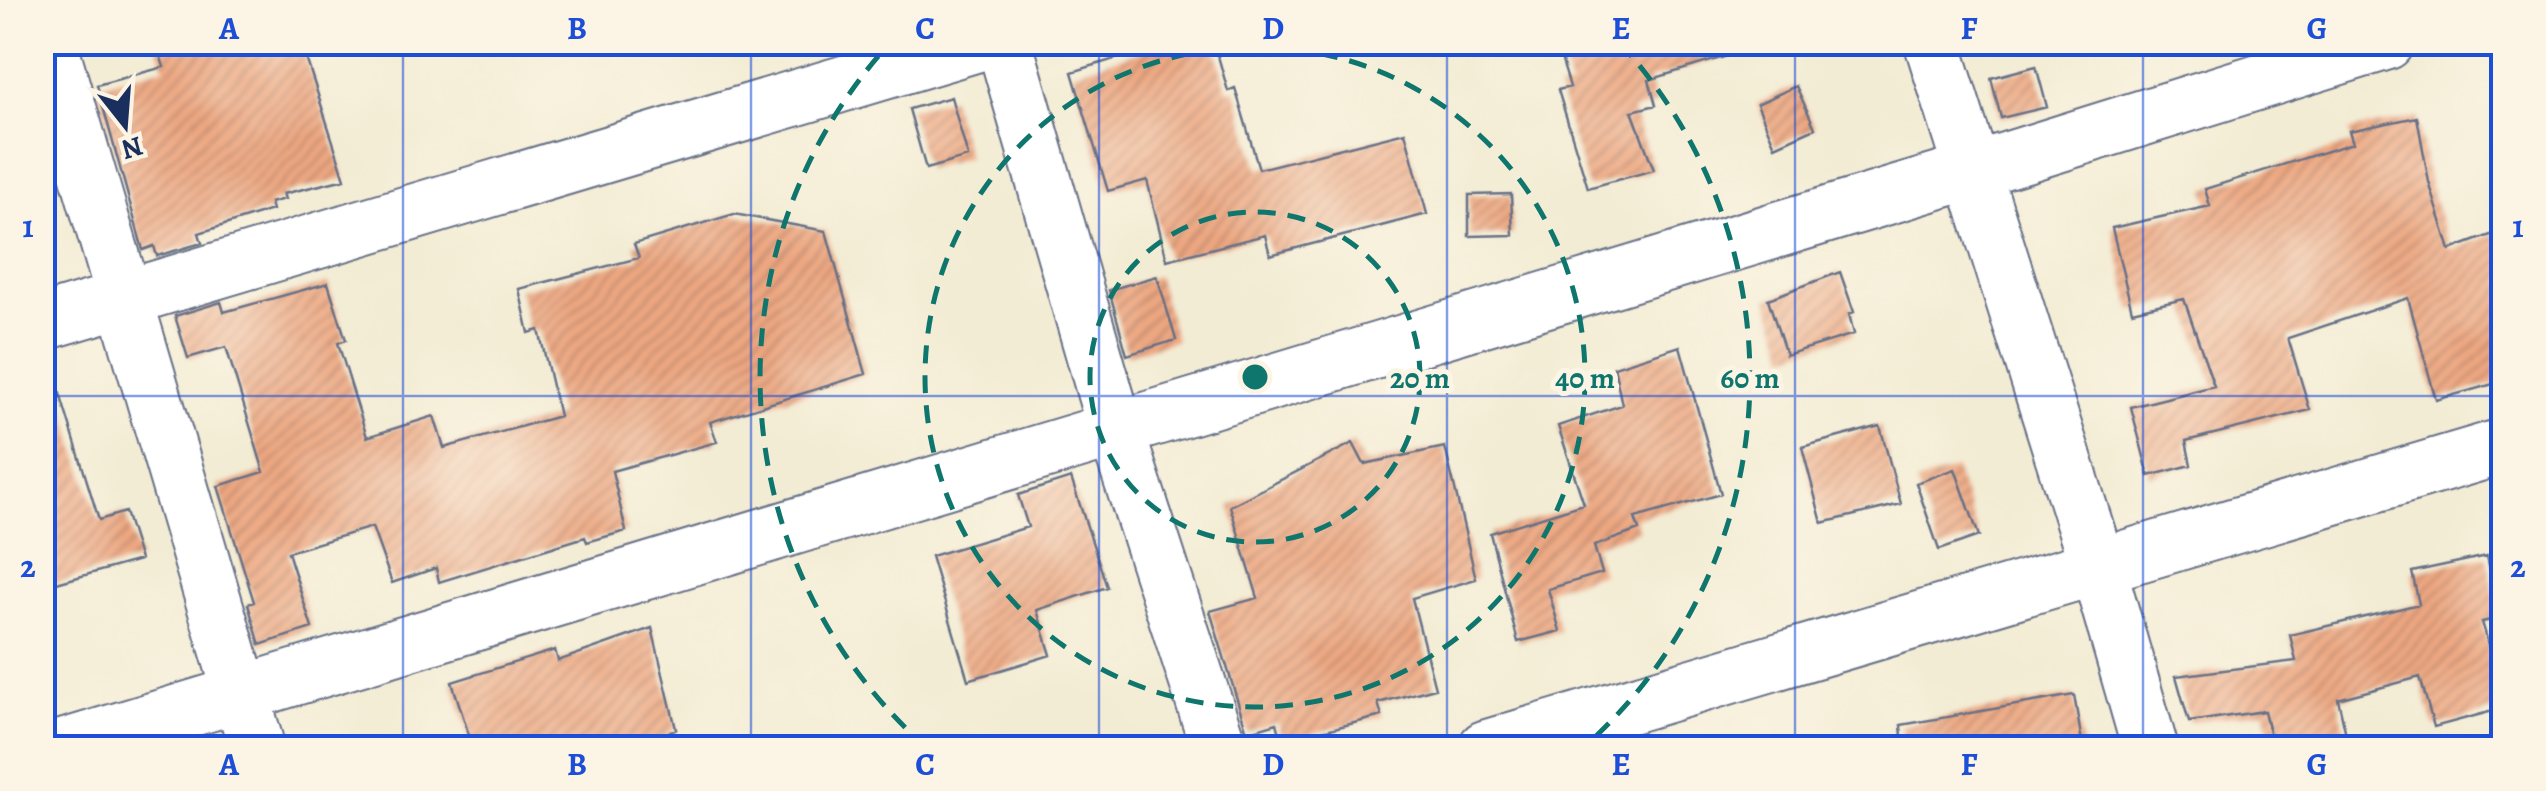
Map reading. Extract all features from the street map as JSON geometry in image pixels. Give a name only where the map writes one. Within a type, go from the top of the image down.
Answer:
[{"type":"street","points":[[49,42],[256,748]]},
{"type":"street","points":[[42,323],[982,42]]},
{"type":"street","points":[[1004,42],[1116,431],[1219,748]]},
{"type":"street","points":[[1932,42],[2098,567],[2150,748]]},
{"type":"street","points":[[61,748],[1116,431],[2386,42]]},
{"type":"street","points":[[1486,748],[2504,446]]},
{"type":"building","points":[[156,42],[301,42],[345,179],[283,194],[285,199],[270,203],[272,210],[199,233],[202,243],[157,256],[154,246],[143,250],[97,85],[164,67]]},
{"type":"building","points":[[1170,42],[1214,42],[1228,91],[1235,88],[1259,169],[1405,132],[1427,214],[1270,255],[1265,235],[1167,260],[1147,180],[1108,191],[1072,72]]},
{"type":"building","points":[[1556,42],[1736,42],[1737,53],[1649,80],[1656,105],[1632,111],[1654,170],[1588,188],[1558,90],[1570,87]]},
{"type":"building","points":[[2036,66],[2047,107],[2001,118],[1991,78]]},
{"type":"building","points":[[1796,86],[1815,128],[1775,146],[1757,104]]},
{"type":"building","points":[[951,97],[968,157],[926,169],[909,109]]},
{"type":"building","points":[[2417,117],[2429,182],[2450,250],[2504,230],[2504,381],[2436,400],[2408,298],[2288,338],[2310,410],[2186,441],[2191,465],[2149,476],[2131,407],[2214,386],[2184,299],[2132,311],[2112,228],[2210,206],[2205,189],[2353,143],[2349,131]]},
{"type":"building","points":[[1511,194],[1513,235],[1469,236],[1469,195]]},
{"type":"building","points":[[734,214],[826,231],[866,374],[710,422],[717,442],[612,471],[626,531],[587,542],[585,537],[439,582],[436,568],[392,583],[372,527],[288,552],[312,628],[260,645],[248,604],[254,602],[218,486],[264,472],[226,347],[188,358],[175,316],[221,302],[224,312],[328,283],[346,340],[338,343],[367,437],[434,416],[444,448],[559,416],[539,330],[529,333],[519,289],[639,258],[634,244]]},
{"type":"building","points":[[1840,272],[1854,312],[1849,314],[1854,334],[1786,355],[1768,299]]},
{"type":"building","points":[[1157,276],[1176,340],[1127,355],[1109,290]]},
{"type":"building","points":[[1680,346],[1721,494],[1635,518],[1639,530],[1594,546],[1602,573],[1548,589],[1560,631],[1518,642],[1490,533],[1584,504],[1558,426],[1622,405],[1614,367]]},
{"type":"building","points":[[53,371],[99,520],[125,512],[140,560],[42,587],[42,373]]},
{"type":"building","points":[[1880,426],[1901,504],[1822,523],[1802,447]]},
{"type":"building","points":[[1353,443],[1364,464],[1445,447],[1476,579],[1412,598],[1435,688],[1378,703],[1382,716],[1282,741],[1277,723],[1247,732],[1210,611],[1258,598],[1230,506]]},
{"type":"building","points":[[1955,469],[1979,536],[1939,550],[1916,483]]},
{"type":"building","points":[[1071,478],[1107,587],[1037,610],[1051,655],[968,680],[931,556],[1028,527],[1018,495]]},
{"type":"building","points":[[2487,556],[2500,618],[2482,622],[2504,708],[2434,727],[2420,677],[2338,699],[2349,748],[2273,748],[2264,711],[2189,722],[2176,676],[2296,661],[2290,635],[2419,604],[2412,572]]},
{"type":"building","points":[[652,628],[676,729],[670,731],[674,748],[473,748],[452,682],[555,650],[558,661]]},
{"type":"building","points":[[2074,695],[2083,748],[1903,748],[1901,725]]}]
